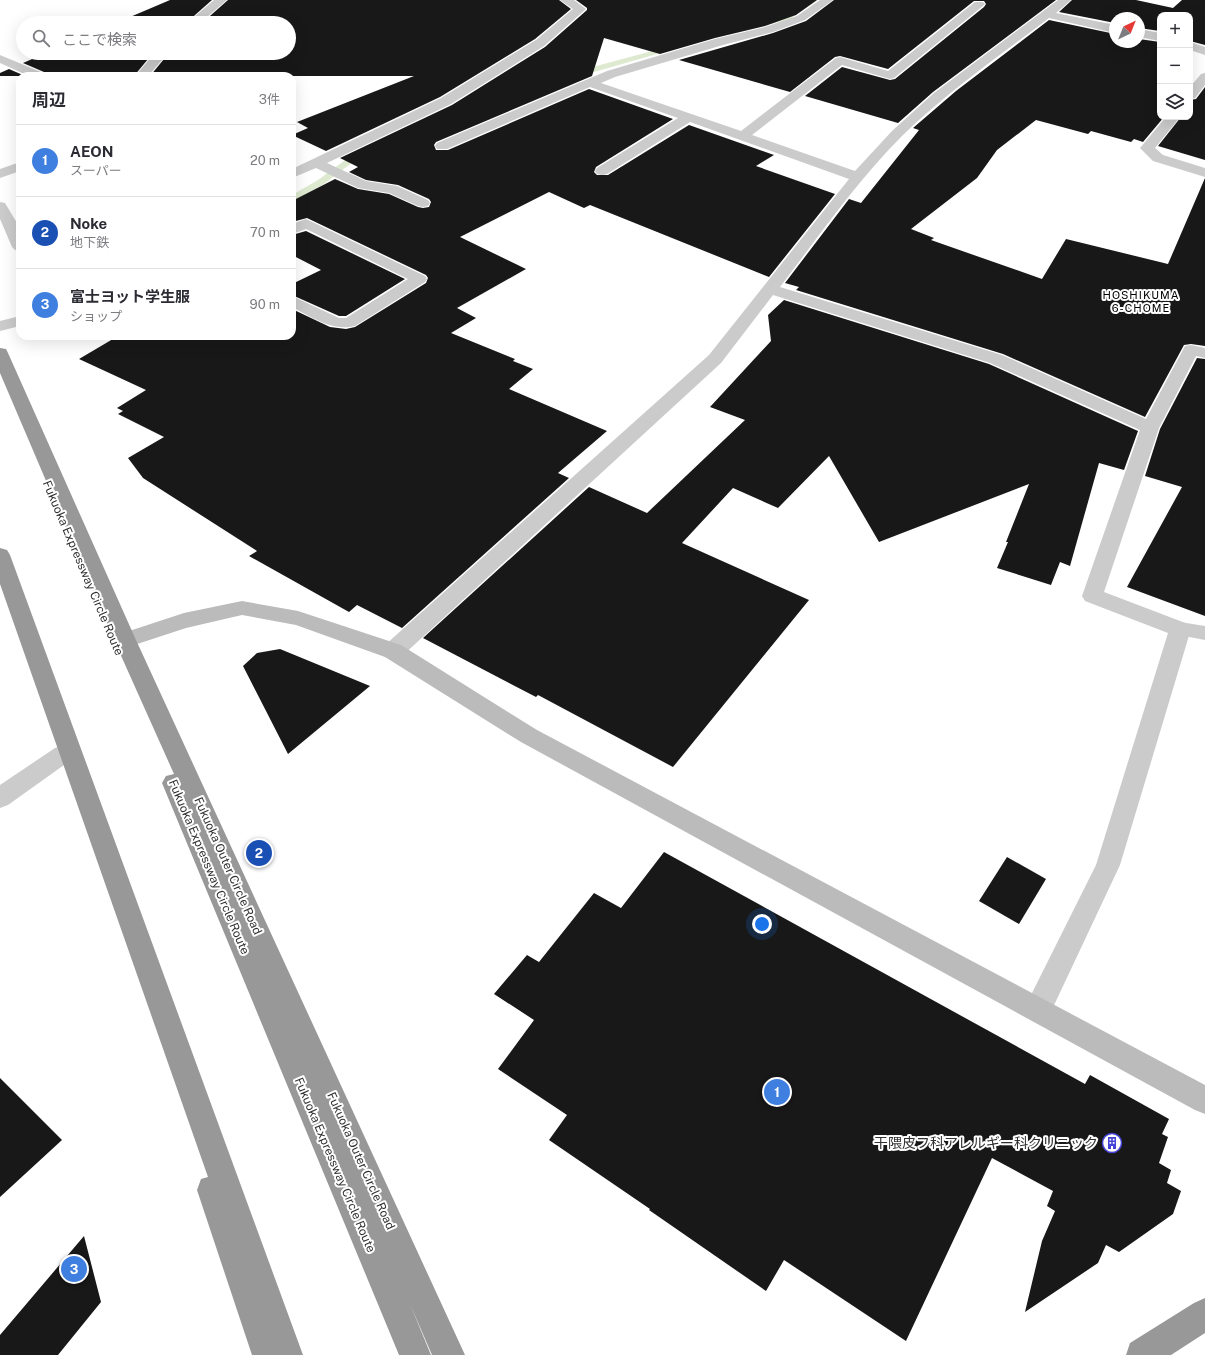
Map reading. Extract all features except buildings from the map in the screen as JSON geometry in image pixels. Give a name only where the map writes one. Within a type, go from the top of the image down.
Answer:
[{"type":"highway","name":"Fukuoka Outer Circle Road","points":[[0,353],[125,640],[449,1355]]},
{"type":"highway","name":"Fukuoka Expressway Circle Route","points":[[0,380],[61,514],[415,1355]]},
{"type":"highway","points":[[0,555],[287,1355]]},
{"type":"highway","points":[[0,597],[63,754],[268,1355]]},
{"type":"highway","points":[[1142,1355],[1205,1314]]},
{"type":"street","points":[[202,16],[221,0]]},
{"type":"street","points":[[296,172],[446,102],[510,63],[540,43],[580,9],[567,0]]},
{"type":"street","points":[[442,146],[611,74],[719,42],[769,30],[801,18],[827,0]]},
{"type":"street","points":[[393,651],[715,359],[858,177],[897,134],[939,96],[1065,0]]},
{"type":"street","points":[[742,137],[840,61],[890,75],[979,4]]},
{"type":"street","points":[[1046,14],[1109,28]]},
{"type":"street","points":[[1145,34],[1157,37]]},
{"type":"street","points":[[1193,47],[1205,51]]},
{"type":"street","points":[[5,60],[16,58]]},
{"type":"street","points":[[5,60],[30,72]]},
{"type":"street","points":[[145,72],[156,60]]},
{"type":"street","points":[[1193,91],[1205,77]]},
{"type":"street","points":[[590,83],[858,177]]},
{"type":"street","points":[[602,171],[688,118]]},
{"type":"street","points":[[1170,120],[1147,148],[1158,158],[1205,173]]},
{"type":"street","points":[[317,163],[363,185],[392,189],[424,203]]},
{"type":"street","points":[[0,174],[16,168]]},
{"type":"street","points":[[0,206],[16,236]]},
{"type":"street","points":[[296,228],[306,223],[420,279],[349,323],[336,323],[296,303]]},
{"type":"street","points":[[769,289],[996,359],[1150,428]]},
{"type":"street","points":[[0,326],[16,322]]},
{"type":"street","points":[[1038,1009],[1108,865],[1180,629],[1092,596],[1150,428],[1191,350],[1205,353]]},
{"type":"street","points":[[125,640],[184,621],[242,608],[298,618],[393,651],[529,736],[1205,1100]]},
{"type":"street","points":[[0,798],[63,754]]},
{"type":"lane","points":[[1180,629],[1205,633]]},
{"type":"waterway","points":[[767,23],[788,18],[815,0]]},
{"type":"waterway","points":[[577,74],[674,48]]},
{"type":"waterway","points":[[296,197],[321,182],[362,152]]},
{"type":"place","name":"Noke","points":[[259,853]]},
{"type":"place","name":"AEON","points":[[777,1092]]},
{"type":"place","name":"干隈皮フ科アレルギー科クリニック","points":[[1112,1143]]},
{"type":"place","name":"富士ヨット学生服","points":[[74,1269]]},
{"type":"district","name":"HOSHIKUMA 6-CHOME","points":[[1141,301]]}]
